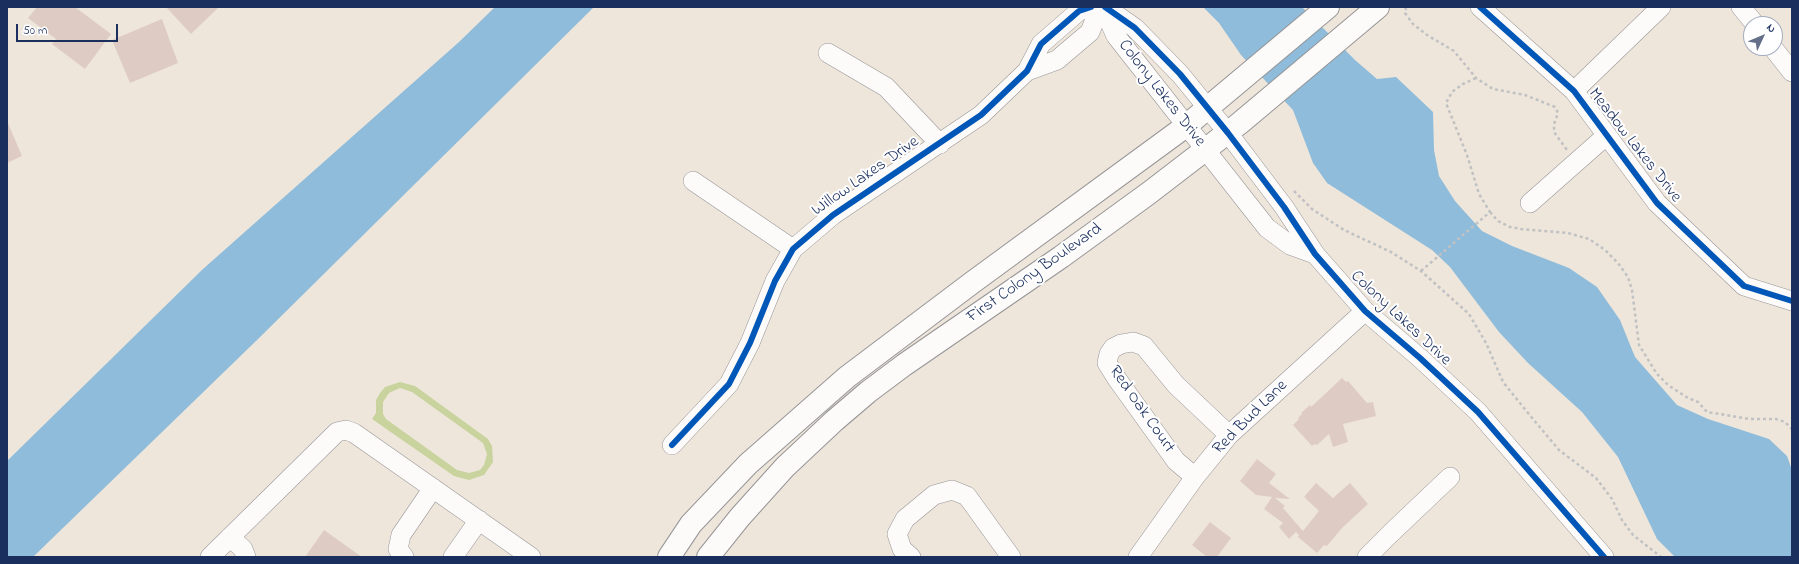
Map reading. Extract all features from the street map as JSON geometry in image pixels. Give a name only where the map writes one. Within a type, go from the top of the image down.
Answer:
[{"type":"main road","name":"First Colony Boulevard","points":[[708,557],[770,483],[834,421],[904,365],[1105,225],[1228,133],[1378,7]]},
{"type":"main road","name":"First Colony Boulevard","points":[[670,557],[692,524],[748,464],[847,377],[973,282],[1186,126],[1325,9]]},
{"type":"main road","points":[[973,282],[990,305]]},
{"type":"street","name":"Willow Lakes Drive","points":[[672,445],[729,384],[750,343],[775,281],[792,249],[832,215],[940,144],[981,115],[1027,71],[1041,44],[1079,11],[1091,7]]},
{"type":"street","name":"Willow Lakes Drive","points":[[1027,71],[1057,60],[1090,32],[1103,7]]},
{"type":"street","name":"Colony Lakes Drive","points":[[1103,7],[1136,28],[1180,74],[1228,133],[1284,207],[1315,254],[1365,311],[1420,358],[1478,412],[1604,557]]},
{"type":"street","name":"Colony Lakes Drive","points":[[1103,7],[1116,36],[1266,228],[1290,246],[1315,254]]},
{"type":"street","name":"Meadow Lakes Drive","points":[[1480,7],[1574,91],[1657,203],[1744,286],[1792,301]]},
{"type":"street","points":[[1574,91],[1661,7]]},
{"type":"street","points":[[1741,7],[1748,16]]},
{"type":"street","points":[[828,53],[886,87],[940,144]]},
{"type":"street","points":[[1779,56],[1792,72]]},
{"type":"street","points":[[1530,203],[1607,135]]},
{"type":"street","points":[[693,181],[792,249]]},
{"type":"street","name":"Red Bud Lane","points":[[1146,554],[1195,477],[1229,435],[1365,311]]},
{"type":"street","name":"Red Oak Court","points":[[1195,477],[1176,461],[1117,380],[1107,363],[1109,354],[1113,348],[1121,344],[1133,342],[1144,346],[1176,386],[1229,435]]},
{"type":"street","points":[[210,557],[337,432],[346,430],[354,433],[532,557]]},
{"type":"street","points":[[1368,557],[1390,532],[1450,477]]},
{"type":"street","points":[[404,557],[398,549],[401,535],[433,488]]},
{"type":"street","points":[[911,557],[902,549],[897,534],[905,519],[934,495],[952,490],[967,496],[1011,557]]},
{"type":"street","points":[[453,557],[479,520]]},
{"type":"street","points":[[230,537],[243,549],[246,557]]},
{"type":"path","points":[[1406,7],[1405,13],[1413,24],[1427,35],[1454,51],[1476,78],[1493,89],[1525,95],[1555,107],[1558,113],[1554,124],[1554,132],[1557,138],[1577,162]]},
{"type":"path","points":[[1476,78],[1463,84],[1452,92],[1446,103],[1467,155],[1479,194],[1490,212],[1498,221],[1510,227],[1521,229],[1568,233],[1589,239],[1605,250],[1618,263],[1628,277],[1632,290],[1639,345],[1657,374],[1668,385],[1688,398],[1698,402],[1707,412],[1750,419],[1776,419],[1785,422],[1792,429]]},
{"type":"path","points":[[1292,190],[1312,209],[1344,230],[1391,252],[1421,271],[1469,314],[1486,343],[1503,382],[1559,450],[1596,478],[1612,498],[1622,520],[1633,535],[1661,557]]},
{"type":"path","points":[[1421,271],[1490,212]]},
{"type":"green space","points":[[400,382],[415,386],[488,439],[492,446],[493,462],[484,475],[469,480],[454,476],[372,419],[376,413],[376,400],[385,387]],"holes":[[[400,388],[412,392],[483,443],[487,454],[484,465],[480,470],[469,473],[457,470],[386,419],[383,414],[383,402],[389,393]]]},
{"type":"water","points":[[495,7],[594,7],[256,341],[33,557],[7,557],[7,461],[203,269],[459,42]]},
{"type":"water","points":[[1203,7],[1302,7],[1355,60],[1377,79],[1396,77],[1433,112],[1434,150],[1439,176],[1455,201],[1482,231],[1512,246],[1569,268],[1597,287],[1620,320],[1635,357],[1677,405],[1708,419],[1769,439],[1787,456],[1792,470],[1792,557],[1674,556],[1657,539],[1618,457],[1582,412],[1528,363],[1499,332],[1450,267],[1432,250],[1327,183],[1313,163],[1293,110],[1241,55],[1219,23]]},
{"type":"building","points":[[37,7],[75,7],[111,34],[85,69],[52,44],[56,39],[28,18]]},
{"type":"building","points":[[166,7],[219,7],[191,34]]},
{"type":"building","points":[[162,19],[178,63],[130,83],[112,40]]},
{"type":"building","points":[[7,121],[22,156],[7,163]]},
{"type":"building","points":[[1342,378],[1346,382],[1348,381],[1367,403],[1373,402],[1376,416],[1343,424],[1348,442],[1333,447],[1329,434],[1317,445],[1315,444],[1312,446],[1293,425],[1299,419],[1298,418],[1302,414],[1301,413],[1310,405],[1311,407]]},
{"type":"building","points":[[1257,459],[1276,474],[1269,483],[1290,499],[1275,498],[1285,506],[1283,508],[1303,531],[1319,511],[1304,497],[1316,483],[1333,498],[1350,483],[1368,504],[1342,528],[1327,546],[1324,545],[1317,553],[1298,537],[1299,535],[1296,532],[1289,539],[1279,527],[1283,523],[1264,509],[1272,497],[1256,495],[1240,481]]},
{"type":"building","points":[[1210,522],[1231,538],[1217,557],[1207,557],[1192,545]]},
{"type":"building","points":[[324,530],[362,557],[305,557]]},
{"type":"cycle path","points":[[672,445],[729,384],[750,343],[775,281],[793,249],[833,215],[981,115],[1027,71],[1041,44],[1079,11],[1091,7]]},
{"type":"cycle path","points":[[1105,7],[1135,28],[1180,74],[1228,133],[1284,207],[1315,254],[1365,311],[1420,358],[1478,412],[1604,557]]},
{"type":"cycle path","points":[[1480,7],[1574,91],[1657,203],[1744,286],[1792,301]]}]
